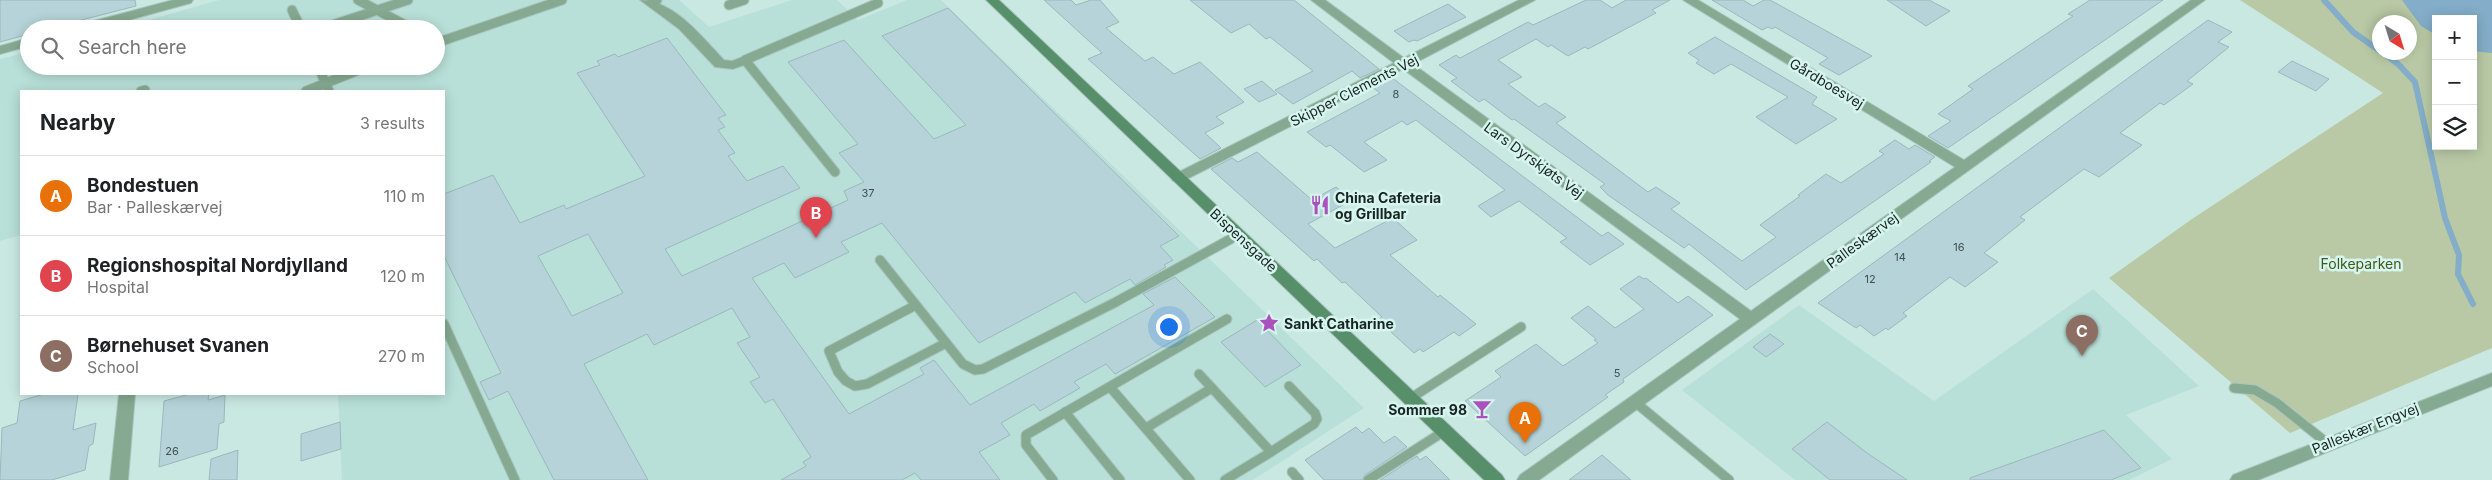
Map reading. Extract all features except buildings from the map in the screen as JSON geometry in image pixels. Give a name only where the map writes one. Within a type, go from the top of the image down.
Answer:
[{"type":"street","points":[[113,20],[187,0]]},
{"type":"street","name":"Bispensgade","points":[[992,0],[1446,430],[1496,480]]},
{"type":"street","name":"Lars Dyrskjøts Vej","points":[[1317,0],[1751,319]]},
{"type":"street","name":"Skipper Clements Vej","points":[[1178,178],[1529,0]]},
{"type":"street","name":"Gårdboesvej","points":[[1689,0],[1965,167]]},
{"type":"street","name":"Palleskærvej","points":[[1526,480],[2199,0]]},
{"type":"street","points":[[651,1],[684,26],[720,64],[732,65],[745,60]]},
{"type":"street","points":[[0,50],[20,44]]},
{"type":"street","name":"Palleskær Engvej","points":[[2239,480],[2327,443],[2492,379]]},
{"type":"street","points":[[119,480],[127,395]]},
{"type":"lane","points":[[358,0],[396,20]]},
{"type":"lane","points":[[347,20],[408,0]]},
{"type":"lane","points":[[445,39],[562,0]]},
{"type":"lane","points":[[729,5],[744,0]]},
{"type":"lane","points":[[835,172],[745,60],[880,1]]},
{"type":"lane","points":[[292,10],[297,20]]},
{"type":"lane","points":[[322,75],[329,90]]},
{"type":"lane","points":[[308,90],[344,75]]},
{"type":"lane","points":[[880,260],[963,364],[975,370],[983,369],[1114,303],[1238,234]]},
{"type":"lane","points":[[916,305],[829,351],[830,359],[847,382],[855,386],[867,384],[946,343]]},
{"type":"lane","points":[[1053,480],[1026,445],[1024,439],[1030,433],[1227,319]]},
{"type":"lane","points":[[445,326],[515,480]]},
{"type":"lane","points":[[1411,398],[1521,327]]},
{"type":"lane","points":[[1199,374],[1271,452]]},
{"type":"lane","points":[[1224,480],[1271,452],[1314,424],[1318,419],[1315,413],[1289,386]]},
{"type":"lane","points":[[1110,387],[1190,480]]},
{"type":"lane","points":[[1146,428],[1212,388]]},
{"type":"lane","points":[[2234,388],[2255,390],[2277,403],[2327,443]]},
{"type":"lane","points":[[1635,402],[1729,480]]},
{"type":"lane","points":[[1065,412],[1120,480]]},
{"type":"lane","points":[[1368,480],[1446,430]]},
{"type":"shaded area","points":[[219,0],[679,0],[709,27],[792,0],[837,0],[858,20],[907,0],[941,0],[1364,408],[1253,480],[342,480],[338,395],[445,395],[445,90],[20,90],[20,235],[0,241],[0,59],[20,54],[20,75],[445,75],[445,20],[149,20]]},
{"type":"shaded area","points":[[2093,289],[2199,386],[2126,415],[2172,459],[2129,480],[1795,480],[1682,390],[1799,305],[1934,401]]},
{"type":"green space","name":"Folkeparken","points":[[2240,0],[2492,0],[2492,348],[2290,433],[2109,278],[2192,219],[2383,93]]},
{"type":"water","points":[[2402,0],[2492,0],[2492,53],[2477,51],[2477,15],[2432,15],[2432,33],[2421,26],[2417,21],[2417,15],[2413,15]]},
{"type":"waterway","points":[[2324,0],[2353,32],[2372,45]]},
{"type":"waterway","points":[[2393,60],[2415,82],[2445,218],[2459,255],[2458,274],[2473,304]]},
{"type":"place","name":"China Cafeteria og Grillbar","points":[[1320,205]]},
{"type":"place","name":"Regionshospital Nordjylland","points":[[816,238]]},
{"type":"place","name":"Sankt Catharine","points":[[1269,323]]},
{"type":"place","name":"Børnehuset Svanen","points":[[2082,356]]},
{"type":"place","name":"Sommer 98","points":[[1482,409]]},
{"type":"place","name":"Bondestuen","points":[[1525,443]]}]
